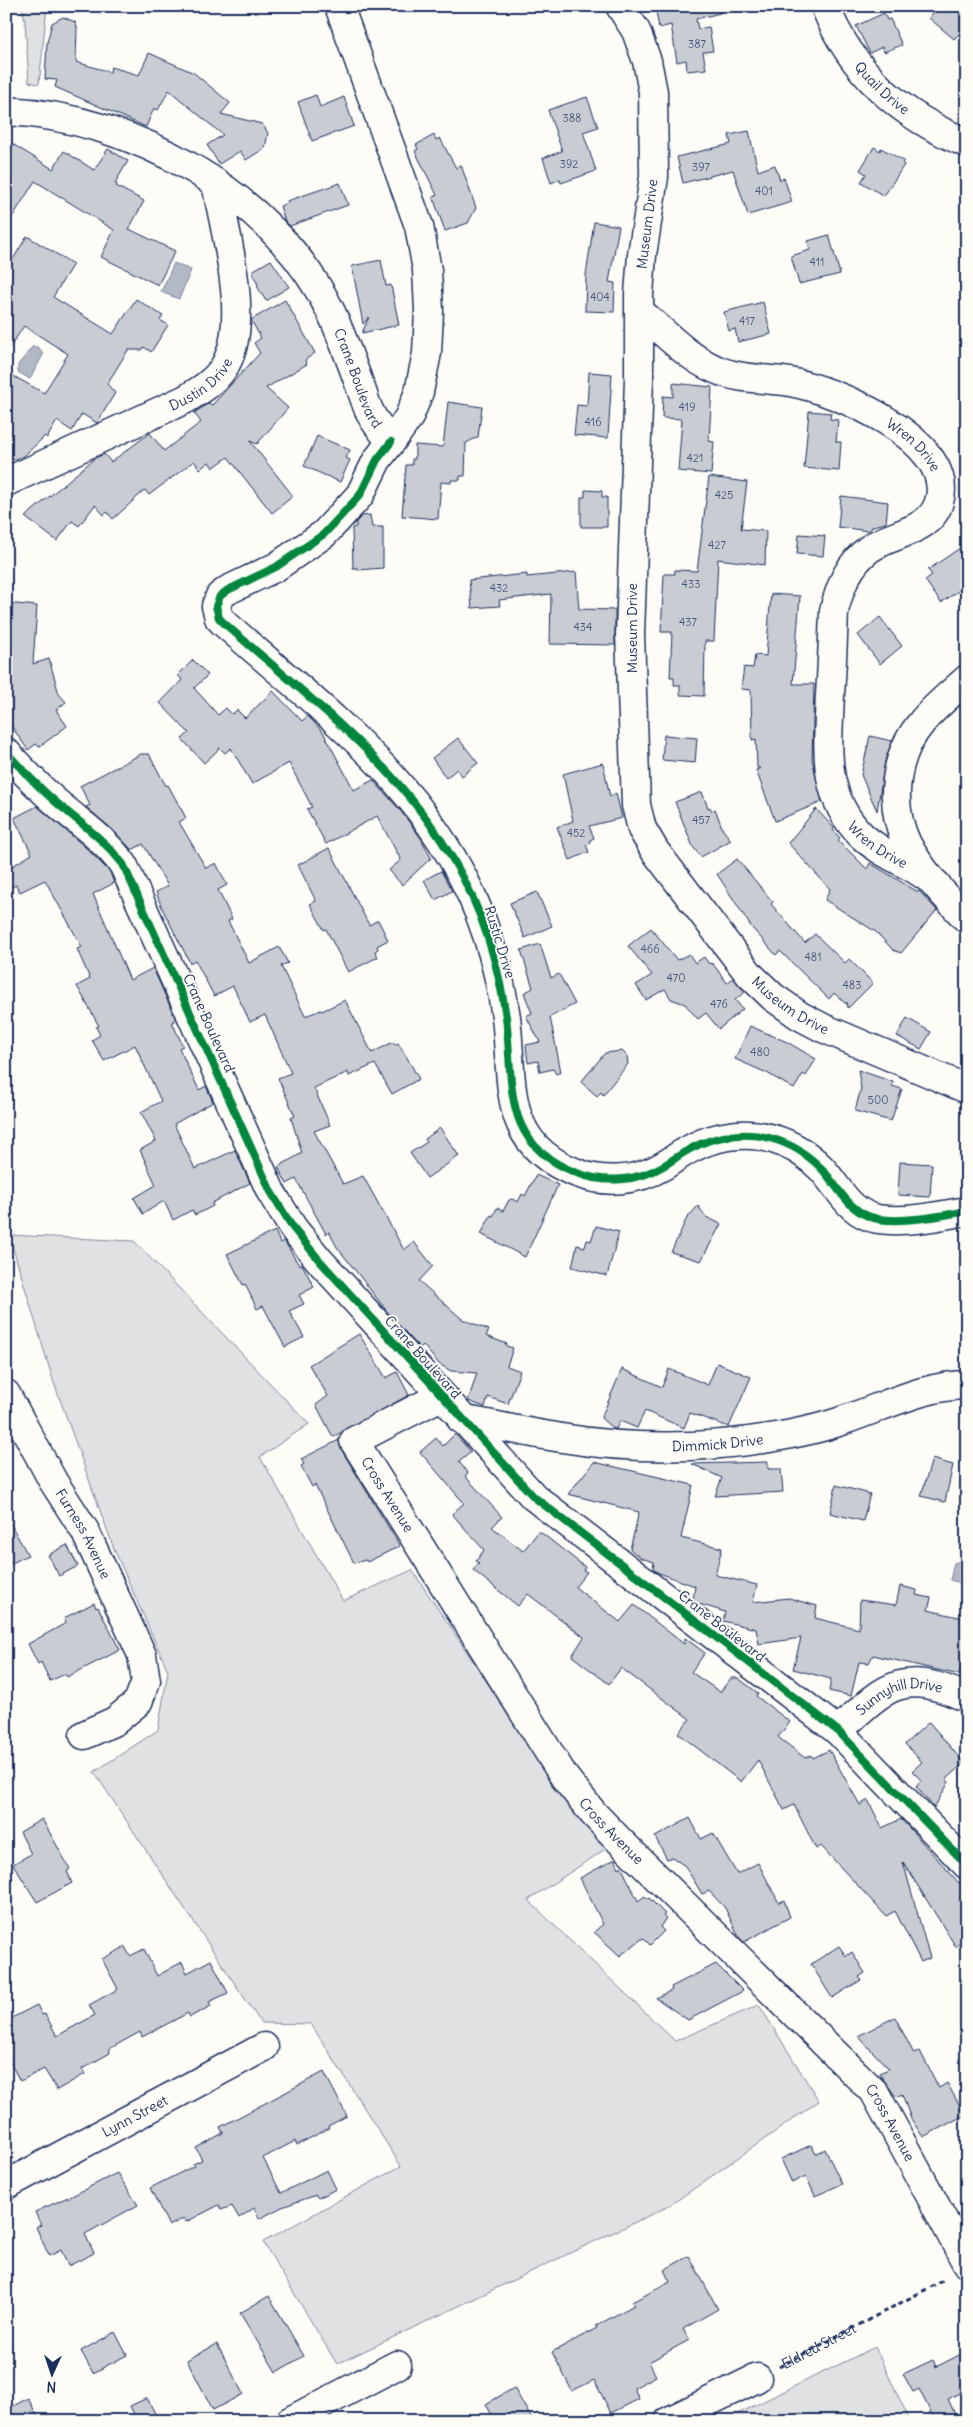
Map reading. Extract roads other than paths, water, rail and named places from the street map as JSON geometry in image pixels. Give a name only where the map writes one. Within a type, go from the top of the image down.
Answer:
[{"type":"street","name":"Crane Boulevard","points":[[6,111],[61,117],[115,132],[160,151],[216,183],[253,211],[280,238],[310,277],[330,311],[372,417],[391,442],[409,417],[419,392],[427,353],[429,311],[427,270],[419,226],[339,6]]},
{"type":"street","name":"Museum Drive","points":[[620,6],[636,32],[647,61],[653,92],[654,177],[642,255],[630,634],[636,805],[642,829],[655,851],[750,975],[773,997],[800,1016],[823,1028],[967,1089]]},
{"type":"street","name":"Quail Drive","points":[[824,6],[833,26],[852,58],[875,86],[903,109],[930,127],[967,143]]},
{"type":"street","name":"Dustin Drive","points":[[6,482],[186,399],[205,387],[222,371],[233,351],[237,325],[236,296],[216,183]]},
{"type":"street","name":"Wren Drive","points":[[640,312],[696,359],[717,370],[745,378],[800,384],[828,392],[865,408],[898,429],[929,456],[937,468],[941,483],[940,499],[934,513],[922,525],[887,538],[868,550],[850,569],[840,588],[834,611],[827,756],[832,785],[843,811],[861,834],[882,852],[922,872],[937,885]]},
{"type":"street","name":"Rustic Drive","points":[[391,442],[377,460],[360,495],[328,530],[299,553],[276,567],[228,590],[220,596],[216,606],[219,618],[224,623],[364,748],[406,791],[446,846],[477,906],[496,964],[506,1015],[511,1093],[514,1108],[526,1133],[545,1155],[561,1166],[579,1174],[599,1179],[620,1180],[653,1171],[691,1148],[712,1139],[751,1135],[773,1139],[794,1148],[813,1160],[853,1208],[868,1216],[895,1220],[967,1212]]},
{"type":"street","points":[[967,679],[922,722],[908,742],[898,767],[896,794],[899,821],[908,845],[937,885],[967,919]]},
{"type":"street","name":"Crane Boulevard","points":[[6,752],[23,771],[64,809],[105,841],[123,864],[271,1192],[293,1228],[320,1261],[534,1497],[838,1730],[967,1865]]},
{"type":"street","name":"Dimmick Drive","points":[[462,1419],[562,1438],[617,1445],[727,1444],[781,1436],[826,1425],[932,1389],[967,1385]]},
{"type":"street","name":"Furness Avenue","points":[[7,1396],[53,1481],[85,1531],[117,1597],[142,1655],[146,1681],[138,1702],[115,1721],[84,1735]]},
{"type":"street","name":"Cross Avenue","points":[[441,1396],[354,1441],[565,1778],[592,1813],[875,2093],[959,2274]]},
{"type":"street","name":"Sunnyhill Drive","points":[[838,1730],[877,1694],[892,1686],[911,1682],[930,1683],[967,1698]]},
{"type":"street","name":"Lynn Street","points":[[6,2185],[264,2047]]},
{"type":"street","points":[[290,2421],[397,2365]]},
{"type":"street","points":[[669,2421],[757,2378]]}]
